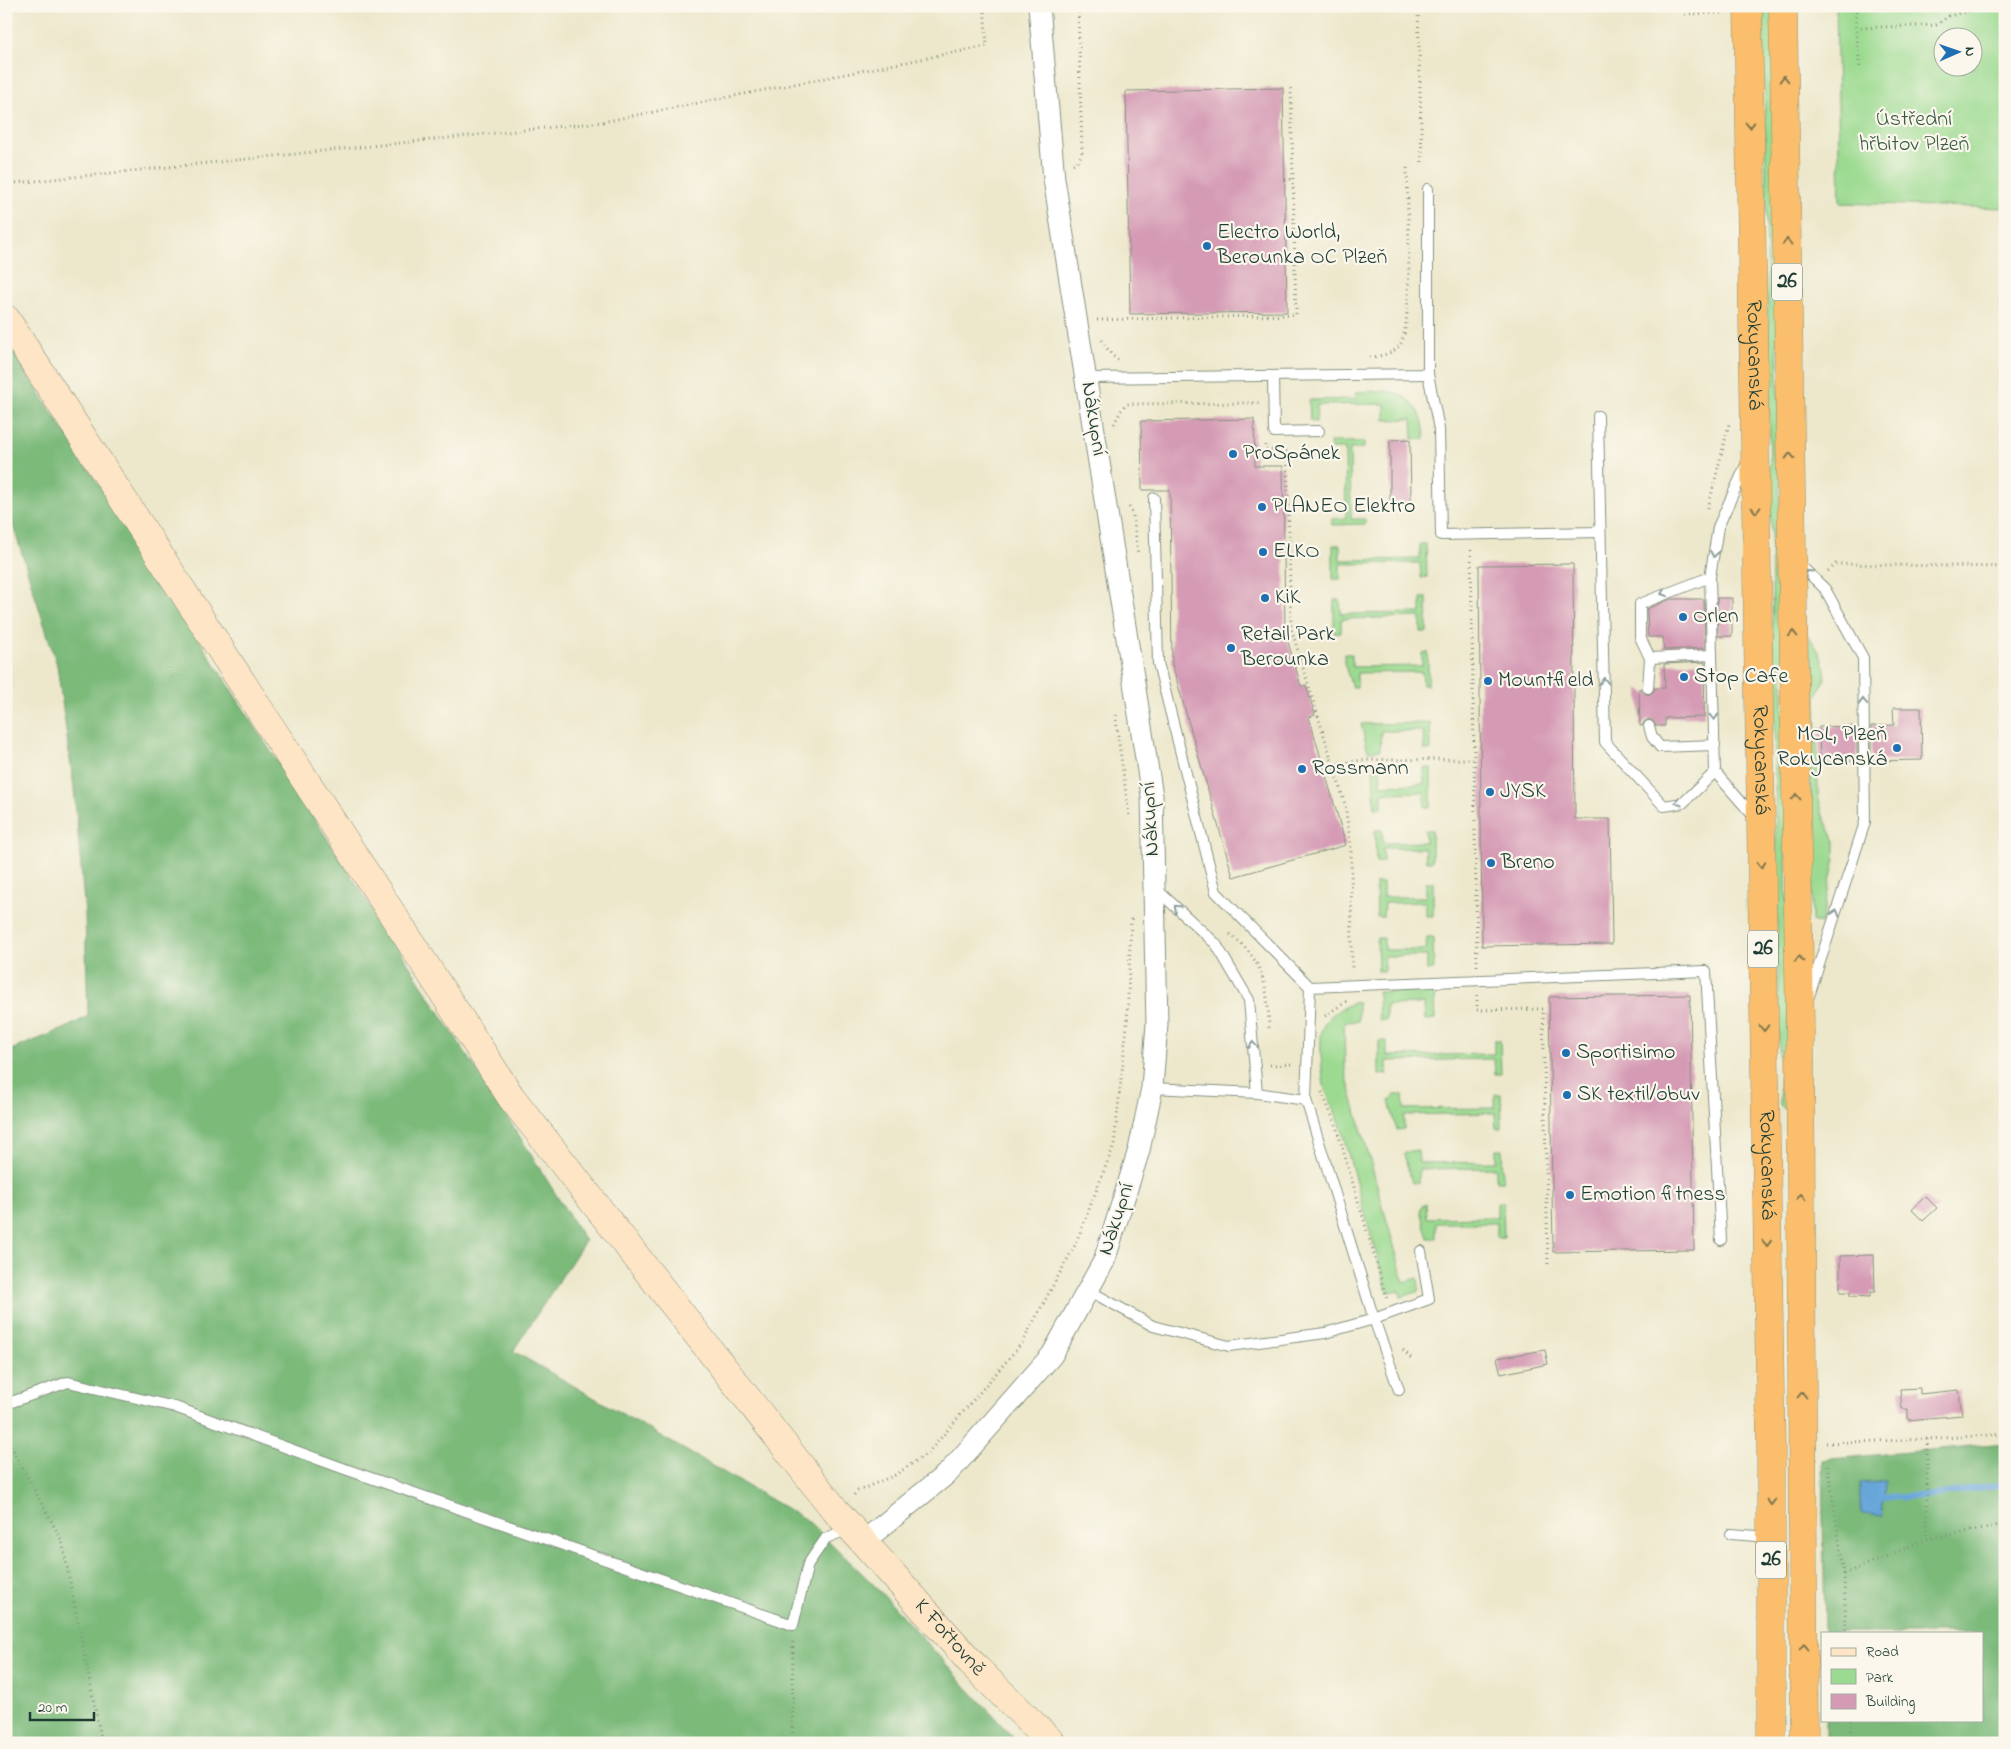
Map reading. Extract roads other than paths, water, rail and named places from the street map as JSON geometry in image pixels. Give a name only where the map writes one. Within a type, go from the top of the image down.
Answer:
[{"type":"highway","name":"Rokycanská","points":[[1783,6],[1800,1026],[1820,1449],[1804,1743]]},
{"type":"highway","name":"Rokycanská","points":[[1736,10],[1755,444],[1771,1538]]},
{"type":"highway","name":"26","points":[[1770,1743],[1771,1538]]},
{"type":"highway","points":[[1753,1743],[1771,1668]]},
{"type":"street","name":"Nákupní","points":[[850,1526],[949,1472],[1052,1355],[1104,1261],[1138,1150],[1152,1088],[1157,1024],[1152,796],[1054,179],[1038,6]]},
{"type":"street","name":"K Fořtovně","points":[[6,319],[511,1097],[850,1526],[977,1669],[1052,1743]]},
{"type":"lane","points":[[1428,189],[1428,374],[1439,429],[1441,535],[1600,532]]},
{"type":"lane","points":[[1087,378],[1428,374]]},
{"type":"lane","points":[[1273,377],[1274,432],[1319,431]]},
{"type":"lane","points":[[1598,416],[1605,742],[1664,806],[1683,803],[1715,772]]},
{"type":"lane","points":[[1755,444],[1718,527],[1710,577],[1715,772],[1761,824]]},
{"type":"lane","points":[[1154,498],[1158,663],[1216,892],[1310,986],[1306,1100],[1374,1319],[1399,1390]]},
{"type":"lane","points":[[1792,558],[1825,588],[1862,658],[1865,822],[1800,1026]]},
{"type":"lane","points":[[1648,688],[1650,658],[1640,637],[1640,604],[1710,577]]},
{"type":"lane","points":[[1650,658],[1712,655]]},
{"type":"lane","points":[[1649,726],[1652,737],[1660,747],[1715,745]]},
{"type":"lane","points":[[1154,887],[1216,944],[1249,1000],[1257,1093]]},
{"type":"lane","points":[[1310,986],[1706,971],[1721,1240]]},
{"type":"lane","points":[[1152,1088],[1257,1093],[1306,1100]]},
{"type":"lane","points":[[1088,1290],[1153,1326],[1229,1346],[1325,1333],[1374,1319],[1429,1299],[1421,1251]]},
{"type":"lane","points":[[6,1404],[68,1382],[175,1407],[345,1469],[793,1625],[808,1564],[826,1538],[850,1526]]},
{"type":"lane","points":[[1731,1534],[1771,1538]]},
{"type":"water","points":[[1885,1482],[1883,1516],[1860,1514],[1860,1483]]},
{"type":"waterway","points":[[1884,1498],[1928,1496],[2005,1484]]},
{"type":"place","name":"Electro World, Berounka OC Plzeň","points":[[1207,246]]},
{"type":"place","name":"ProSpánek","points":[[1233,454]]},
{"type":"place","name":"PLANEO Elektro","points":[[1262,507]]},
{"type":"place","name":"ELKO","points":[[1263,552]]},
{"type":"place","name":"KiK","points":[[1265,598]]},
{"type":"place","name":"Orlen","points":[[1683,617]]},
{"type":"place","name":"Retail Park Berounka","points":[[1231,648]]},
{"type":"place","name":"Stop Cafe","points":[[1684,677]]},
{"type":"place","name":"Mountfield","points":[[1488,681]]},
{"type":"place","name":"MOL, Plzeň Rokycanská","points":[[1897,748]]},
{"type":"place","name":"Rossmann","points":[[1302,769]]},
{"type":"place","name":"JYSK","points":[[1490,792]]},
{"type":"place","name":"Breno","points":[[1491,863]]},
{"type":"place","name":"Sportisimo","points":[[1566,1053]]},
{"type":"place","name":"SK textil/obuv","points":[[1567,1095]]},
{"type":"place","name":"Emotion fitness","points":[[1570,1195]]},
{"type":"park label","name":"Ústřední hřbitov Plzeň","points":[[1914,132]]}]
